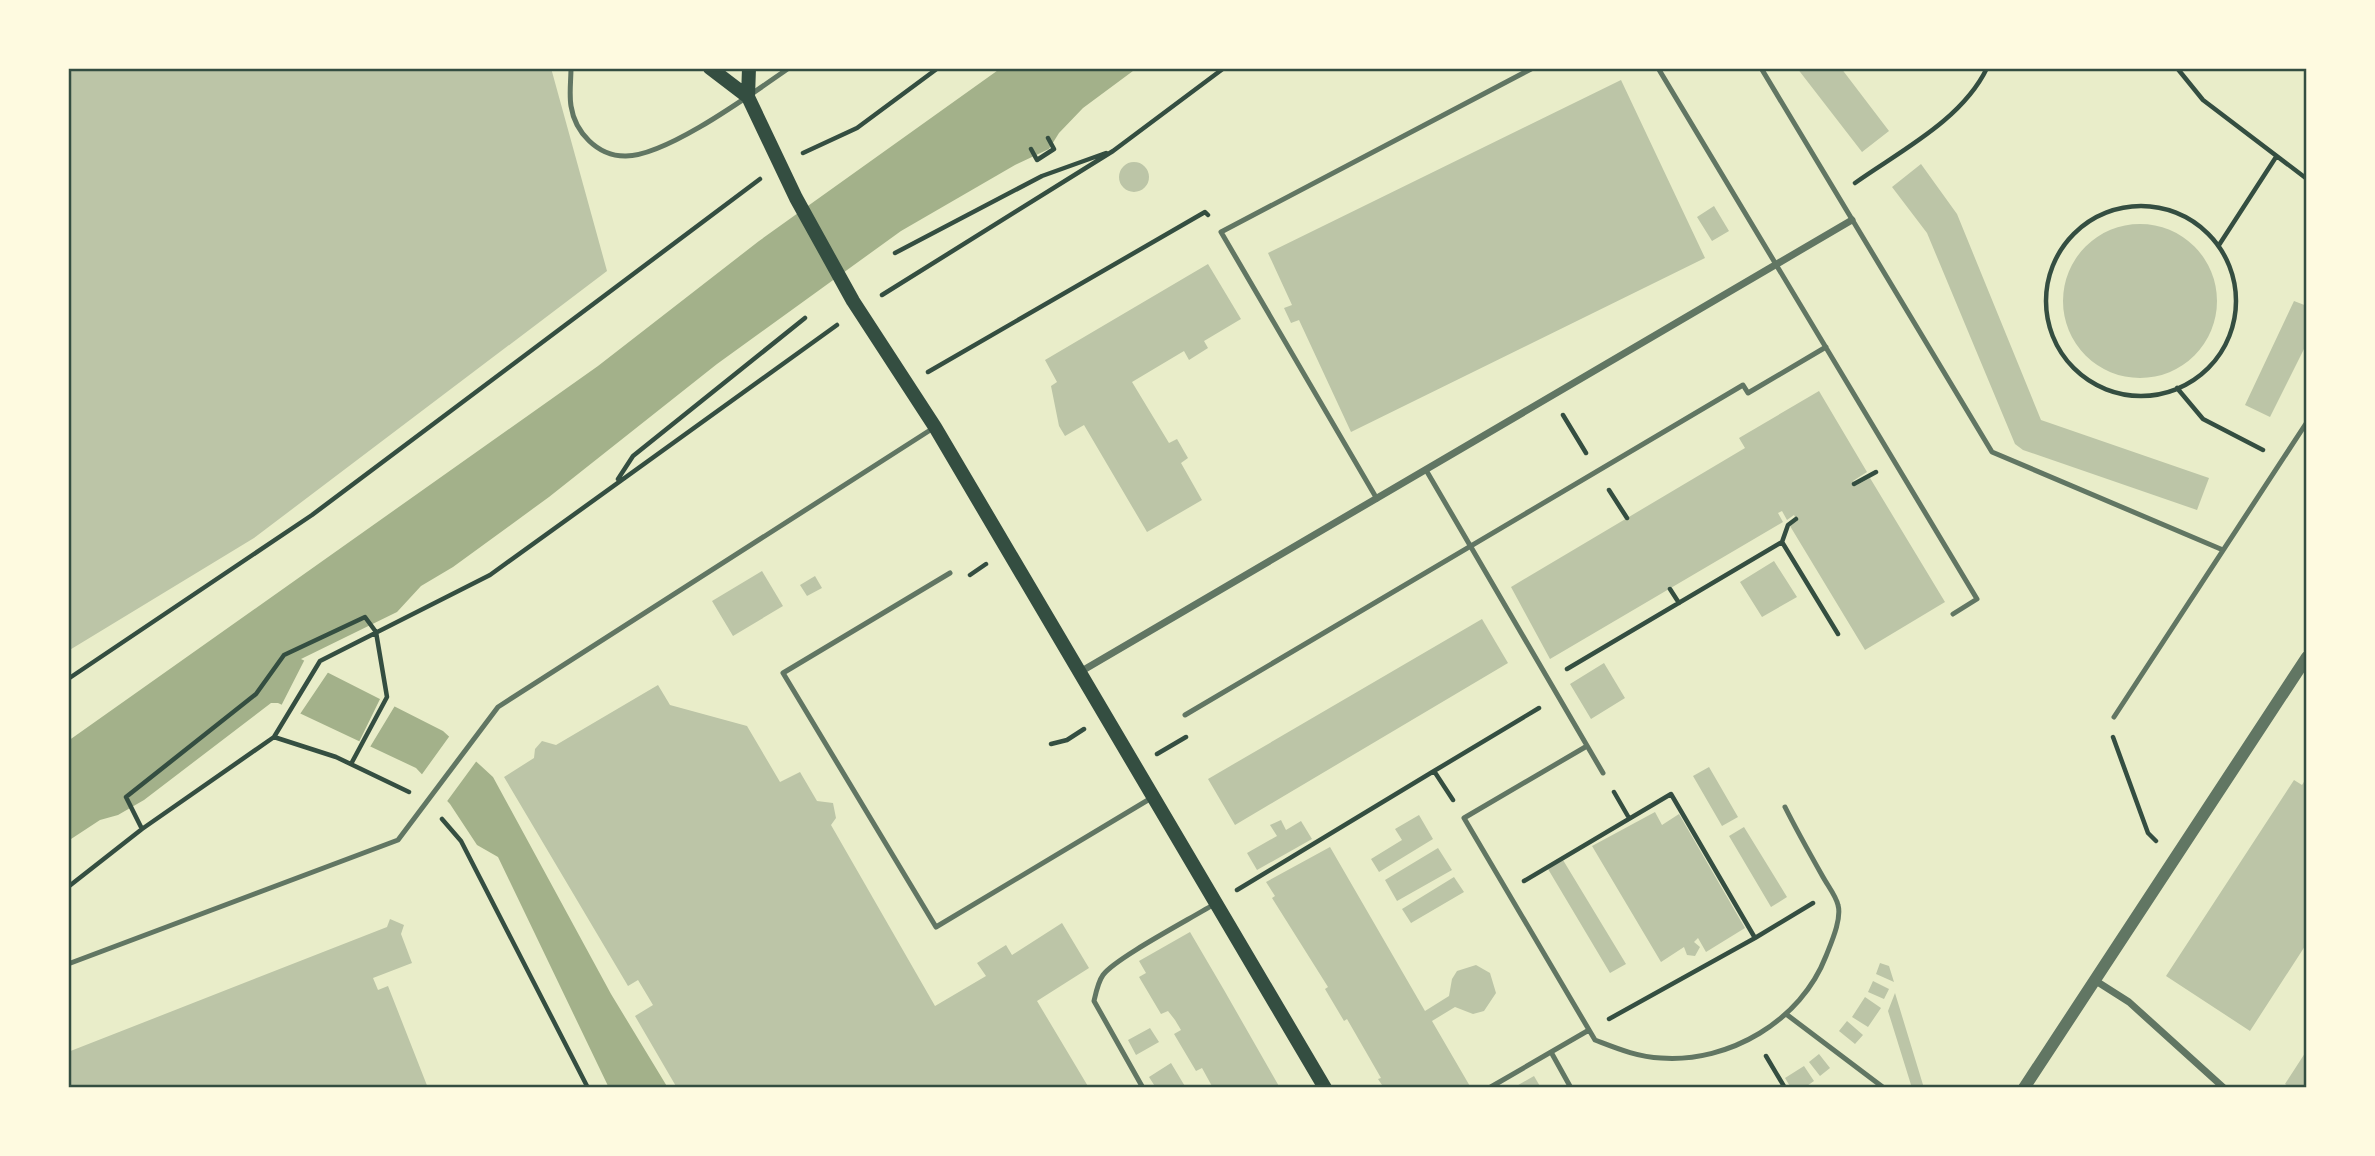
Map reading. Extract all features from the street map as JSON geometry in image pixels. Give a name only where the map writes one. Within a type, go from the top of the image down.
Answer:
[{"type":"main road","points":[[710,68],[748,97]]},
{"type":"main road","points":[[749,68],[748,97],[778,165],[853,301],[935,427],[1325,1088]]},
{"type":"street","points":[[1079,672],[1852,220]]},
{"type":"street","points":[[2024,1088],[2307,657]]},
{"type":"street","points":[[2096,981],[2129,1002],[2224,1088]]},
{"type":"lane","points":[[571,68],[570,105],[579,131],[599,149],[625,156],[651,151],[673,141],[748,97],[789,68]]},
{"type":"lane","points":[[1377,499],[1221,232],[1533,68]]},
{"type":"lane","points":[[1658,68],[1977,599],[1953,614]]},
{"type":"lane","points":[[1761,68],[1993,452],[2223,550]]},
{"type":"lane","points":[[1185,715],[1743,385],[1748,393],[1826,347]]},
{"type":"lane","points":[[2114,717],[2307,422]]},
{"type":"lane","points":[[68,964],[398,840],[498,707],[935,427]]},
{"type":"lane","points":[[1426,470],[1603,773]]},
{"type":"lane","points":[[950,573],[783,673],[936,927],[1153,797]]},
{"type":"lane","points":[[1587,746],[1464,818],[1595,1040],[1626,1052],[1660,1059],[1695,1058],[1728,1049],[1755,1037],[1786,1014],[1812,982],[1833,936],[1839,906],[1784,807]]},
{"type":"lane","points":[[1143,1088],[1094,1001],[1099,985],[1104,973],[1216,903]]},
{"type":"lane","points":[[1786,1014],[1884,1088]]},
{"type":"lane","points":[[1489,1088],[1589,1030]]},
{"type":"lane","points":[[1551,1052],[1571,1088]]},
{"type":"path","points":[[68,679],[312,515],[778,165],[857,128],[939,68]]},
{"type":"path","points":[[895,254],[1042,176],[1113,151],[1224,68]]},
{"type":"path","points":[[1837,195],[1958,109],[1979,85],[1987,68]]},
{"type":"path","points":[[2177,68],[2203,100],[2307,179]]},
{"type":"path","points":[[1031,149],[1037,160],[1054,149],[1048,138]]},
{"type":"path","points":[[2219,245],[2276,157]]},
{"type":"path","points":[[2132,205],[2165,208],[2196,222],[2219,245],[2234,283],[2236,303],[2231,333],[2217,360],[2195,381],[2177,388],[2167,394],[2136,397],[2107,391],[2080,376],[2060,353],[2048,326],[2045,292],[2053,260],[2073,233],[2100,214],[2132,205]]},
{"type":"path","points":[[907,384],[1205,212],[1221,232]]},
{"type":"path","points":[[68,887],[142,829],[274,737],[320,661],[490,575],[615,482],[633,456],[805,318]]},
{"type":"path","points":[[2177,388],[2203,419],[2282,460]]},
{"type":"path","points":[[1548,680],[1782,542],[1788,525],[1796,519]]},
{"type":"path","points":[[1782,542],[1838,634]]},
{"type":"path","points":[[950,573],[963,579],[1008,551]]},
{"type":"path","points":[[1670,589],[1679,603]]},
{"type":"path","points":[[142,829],[126,797],[256,694],[284,654],[365,617],[376,632],[387,697],[351,764]]},
{"type":"path","points":[[1216,903],[1558,697]]},
{"type":"path","points":[[1135,767],[1190,734],[1185,715]]},
{"type":"path","points":[[1051,744],[1067,740],[1105,716]]},
{"type":"path","points":[[2114,717],[2109,726],[2148,833],[2174,859]]},
{"type":"path","points":[[274,737],[351,764],[427,801],[461,841],[588,1088]]},
{"type":"path","points":[[1434,771],[1464,818]]},
{"type":"path","points":[[1603,773],[1629,818]]},
{"type":"path","points":[[1507,891],[1671,794],[1755,938]]},
{"type":"path","points":[[1589,1030],[1755,938],[1831,892]]},
{"type":"path","points":[[1755,1037],[1785,1088]]},
{"type":"shaded area","points":[[1001,68],[1137,68],[1083,108],[1059,133],[1049,149],[1015,165],[901,231],[717,364],[549,497],[453,567],[421,586],[397,612],[301,659],[443,731],[493,777],[611,994],[668,1088],[609,1088],[498,857],[477,845],[450,804],[416,768],[278,703],[271,703],[144,800],[118,815],[100,820],[68,841],[68,741],[598,366],[759,241]]},
{"type":"pier","points":[[305,659],[329,671],[298,717],[280,708]]},
{"type":"pier","points":[[381,697],[396,704],[370,747],[359,742]]},
{"type":"pier","points":[[451,734],[478,759],[445,804],[420,777]]},
{"type":"building","points":[[68,68],[551,68],[607,271],[254,538],[68,651]]},
{"type":"building","points":[[1797,68],[1841,68],[1889,131],[1862,152]]},
{"type":"building","points":[[1621,80],[1705,258],[1351,432],[1299,320],[1291,323],[1284,308],[1292,305],[1268,253]]},
{"type":"building","points":[[1134,162],[1140,163],[1148,171],[1148,183],[1140,191],[1134,192],[1128,191],[1120,183],[1119,177],[1120,171],[1128,163]]},
{"type":"building","points":[[1921,164],[1957,214],[2041,420],[2209,478],[2197,510],[2023,450],[2015,444],[1927,233],[1892,187]]},
{"type":"building","points":[[1714,206],[1729,231],[1712,241],[1697,217]]},
{"type":"building","points":[[2140,224],[2170,230],[2195,246],[2211,271],[2217,301],[2211,331],[2195,356],[2170,372],[2140,378],[2110,372],[2085,356],[2069,331],[2063,301],[2069,271],[2085,246],[2110,230]]},
{"type":"building","points":[[1208,264],[1241,319],[1204,341],[1208,348],[1189,360],[1184,351],[1132,382],[1169,443],[1177,439],[1188,458],[1181,463],[1202,500],[1147,532],[1084,425],[1065,436],[1059,426],[1051,386],[1057,382],[1045,360]]},
{"type":"building","points":[[2294,301],[2307,306],[2307,343],[2270,417],[2245,405]]},
{"type":"building","points":[[1819,391],[1867,472],[1853,481],[1855,486],[1870,478],[1945,602],[1865,650],[1790,526],[1797,521],[1794,515],[1787,520],[1782,511],[1778,513],[1783,522],[1550,659],[1511,587],[1745,448],[1739,438]]},
{"type":"building","points":[[1774,561],[1797,597],[1762,617],[1740,582]]},
{"type":"building","points":[[762,571],[783,606],[733,636],[712,601]]},
{"type":"building","points":[[815,576],[822,588],[807,596],[800,585]]},
{"type":"building","points":[[1482,619],[1508,663],[1235,825],[1208,779]]},
{"type":"building","points":[[1604,663],[1625,698],[1591,719],[1570,684]]},
{"type":"building","points":[[658,685],[670,705],[747,726],[780,782],[800,772],[817,801],[833,803],[836,818],[831,825],[935,1006],[986,976],[977,963],[1006,945],[1012,955],[1062,923],[1089,968],[1037,1001],[1089,1088],[677,1088],[635,1016],[653,1005],[638,980],[628,986],[504,777],[534,758],[535,749],[542,741],[556,745]]},
{"type":"building","points":[[1709,767],[1738,817],[1722,826],[1693,776]]},
{"type":"building","points":[[2307,777],[2307,943],[2250,1031],[2166,976],[2294,780],[2302,785]]},
{"type":"building","points":[[1655,812],[1662,825],[1679,814],[1745,928],[1706,952],[1698,938],[1694,942],[1700,947],[1695,956],[1687,955],[1684,947],[1661,962],[1592,846]]},
{"type":"building","points":[[1419,815],[1433,839],[1379,872],[1371,859],[1402,840],[1395,829]]},
{"type":"building","points":[[1281,820],[1286,830],[1301,821],[1312,839],[1257,870],[1247,853],[1277,836],[1270,825]]},
{"type":"building","points":[[1744,827],[1787,897],[1771,907],[1729,836]]},
{"type":"building","points":[[1330,847],[1425,1011],[1449,996],[1452,979],[1457,971],[1476,965],[1490,973],[1496,993],[1484,1011],[1473,1014],[1455,1007],[1432,1021],[1471,1088],[1384,1088],[1347,1019],[1344,1021],[1325,989],[1328,987],[1272,898],[1275,896],[1266,882]]},
{"type":"building","points":[[1438,848],[1452,870],[1397,901],[1385,880]]},
{"type":"building","points":[[1563,860],[1626,964],[1610,973],[1548,869]]},
{"type":"building","points":[[1454,877],[1464,892],[1411,923],[1402,909]]},
{"type":"building","points":[[390,919],[404,925],[401,934],[412,963],[373,978],[378,990],[388,986],[428,1088],[68,1088],[68,1052],[387,927]]},
{"type":"building","points":[[1190,932],[1280,1088],[1213,1088],[1202,1068],[1196,1071],[1174,1034],[1181,1030],[1175,1020],[1168,1011],[1161,1014],[1139,977],[1146,973],[1139,961]]},
{"type":"building","points":[[1880,963],[1889,966],[1894,982],[1876,974]]},
{"type":"building","points":[[1873,981],[1889,989],[1884,999],[1868,992]]},
{"type":"building","points":[[1895,993],[1924,1088],[1912,1088],[1888,1011]]},
{"type":"building","points":[[1865,997],[1881,1008],[1868,1027],[1852,1017]]},
{"type":"building","points":[[1847,1021],[1863,1035],[1855,1044],[1839,1031]]},
{"type":"building","points":[[1150,1028],[1159,1042],[1136,1055],[1128,1040]]},
{"type":"building","points":[[2307,1050],[2307,1088],[2291,1088],[2285,1084]]},
{"type":"building","points":[[1819,1054],[1830,1068],[1820,1076],[1809,1062]]},
{"type":"building","points":[[1171,1063],[1186,1088],[1156,1088],[1149,1077]]},
{"type":"building","points":[[1804,1066],[1814,1081],[1804,1088],[1791,1088],[1785,1078]]},
{"type":"building","points":[[1534,1076],[1541,1088],[1513,1088]]}]
